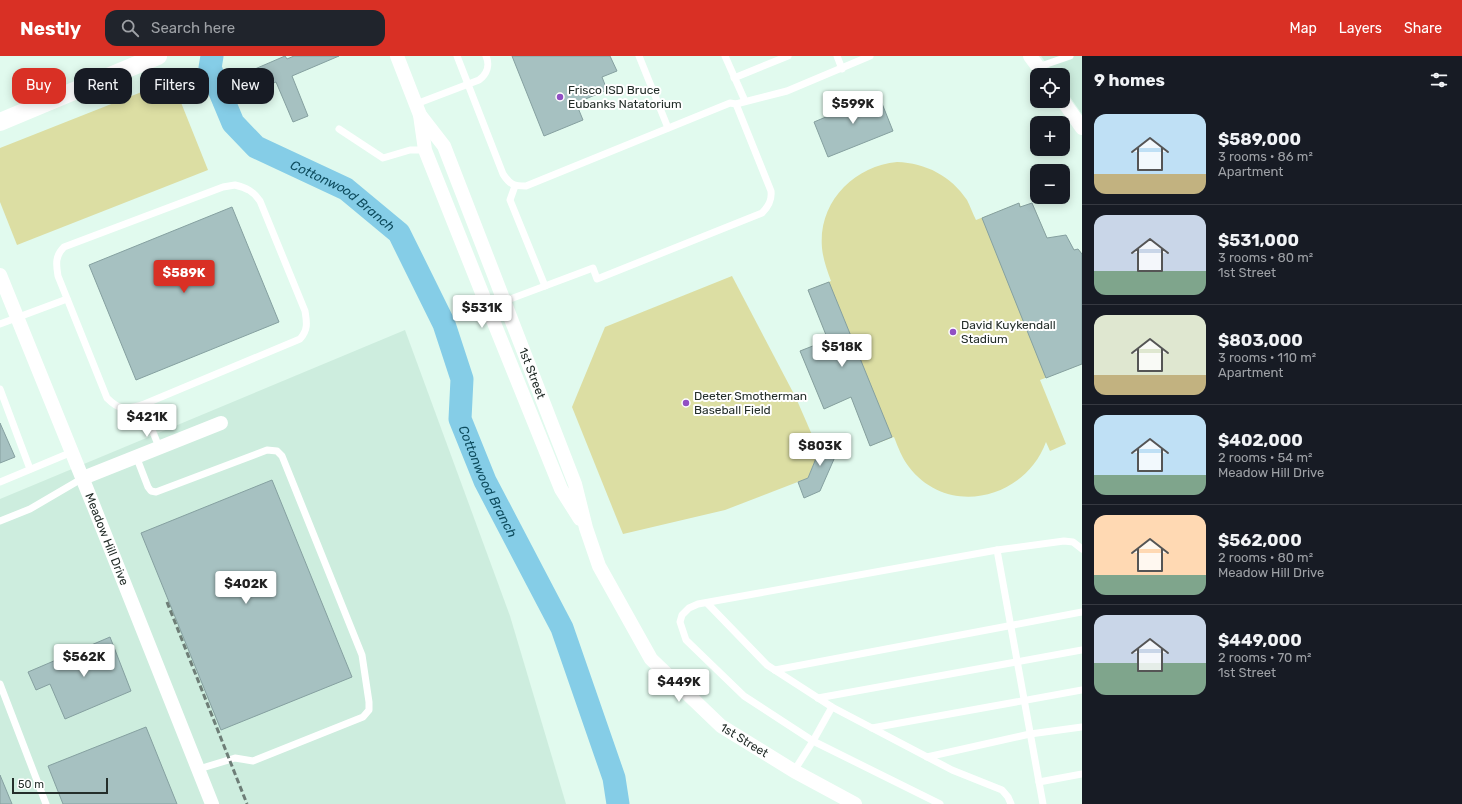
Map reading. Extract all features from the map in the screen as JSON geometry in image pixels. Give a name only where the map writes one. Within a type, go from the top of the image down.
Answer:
[{"type":"street","points":[[0,122],[158,56]]},
{"type":"street","name":"1st Street","points":[[397,56],[418,109],[425,150],[488,308],[561,489],[586,528]]},
{"type":"street","points":[[1068,108],[1082,128]]},
{"type":"street","name":"1st Street","points":[[418,109],[444,146],[575,484],[586,528],[599,566],[651,659],[721,726],[794,771],[855,804]]},
{"type":"street","name":"Meadow Hill Drive","points":[[0,275],[83,478],[212,804]]},
{"type":"street","points":[[488,308],[504,301]]},
{"type":"street","points":[[83,478],[221,423]]},
{"type":"lane","points":[[457,56],[503,174],[507,180],[515,186],[526,186],[730,103],[736,104],[788,91],[870,56]]},
{"type":"lane","points":[[418,109],[484,76],[487,70],[488,61],[486,56]]},
{"type":"lane","points":[[639,56],[668,128]]},
{"type":"lane","points":[[725,56],[745,101]]},
{"type":"lane","points":[[734,78],[788,56]]},
{"type":"lane","points":[[837,56],[842,69]]},
{"type":"lane","points":[[1038,66],[1070,56]]},
{"type":"lane","points":[[504,301],[593,268],[597,278],[762,213],[767,209],[771,197],[771,190],[736,104]]},
{"type":"lane","points":[[339,129],[383,158],[410,150],[425,150]]},
{"type":"lane","points":[[223,186],[235,186],[248,188],[260,201],[305,311],[307,326],[305,333],[300,339],[142,405],[121,408],[115,406],[107,398],[67,299],[58,276],[56,262],[59,252],[64,247],[223,186]]},
{"type":"lane","points":[[515,186],[510,200],[545,286]]},
{"type":"lane","points":[[0,324],[67,299]]},
{"type":"lane","points":[[0,389],[30,469]]},
{"type":"lane","points":[[142,405],[159,447]]},
{"type":"lane","points":[[136,456],[148,487],[151,491],[156,492],[267,450],[277,451],[282,456],[362,655],[369,702],[369,710],[363,717],[253,762],[236,758],[199,769]]},
{"type":"lane","points":[[0,482],[72,452]]},
{"type":"lane","points":[[0,521],[30,509],[83,478]]},
{"type":"lane","points":[[940,804],[813,741],[744,696],[686,640],[680,622],[682,614],[689,608],[698,604],[996,550],[1064,540],[1072,542],[1082,549]]},
{"type":"lane","points":[[996,550],[1043,804]]},
{"type":"lane","points":[[707,603],[767,665],[774,670],[832,707],[952,770],[1002,790],[1008,797],[1011,804]]},
{"type":"lane","points":[[774,670],[1082,612]]},
{"type":"lane","points":[[818,698],[1082,650]]},
{"type":"lane","points":[[0,684],[46,804]]},
{"type":"lane","points":[[872,728],[1082,690]]},
{"type":"lane","points":[[794,771],[832,707]]},
{"type":"lane","points":[[927,757],[1030,734],[1082,727]]},
{"type":"lane","points":[[1039,782],[1082,774]]},
{"type":"shaded area","points":[[1041,56],[1082,56],[1082,114],[1070,97],[1070,68],[1050,68]]},
{"type":"shaded area","points":[[405,330],[510,616],[566,804],[0,804],[0,499]]},
{"type":"green space","points":[[140,93],[140,104],[182,104],[208,170],[17,245],[0,202],[0,148],[111,104],[132,104],[132,96]]},
{"type":"green space","name":"David Kuykendall Stadium","points":[[897,162],[908,163],[937,172],[961,192],[967,200],[976,220],[1019,203],[1021,207],[1032,204],[1047,238],[1074,250],[1078,249],[1082,254],[1082,364],[1040,380],[1066,444],[1050,451],[1046,442],[1036,462],[1021,477],[1004,488],[984,495],[964,497],[944,493],[925,483],[909,467],[900,452],[894,437],[870,446],[851,397],[824,409],[800,351],[828,340],[808,290],[831,281],[825,264],[822,248],[822,231],[826,216],[842,189],[853,179],[881,165]]},
{"type":"green space","name":"Deeter Smotherman Baseball Field","points":[[732,276],[796,398],[819,451],[808,478],[725,510],[623,534],[572,407],[605,327]]},
{"type":"building","points":[[285,56],[287,59],[294,56],[339,56],[292,76],[308,116],[293,122],[276,82],[274,83],[274,68],[257,68]]},
{"type":"building","name":"Frisco ISD Bruce Eubanks Natatorium","points":[[512,56],[610,56],[617,71],[602,77],[607,90],[576,103],[583,120],[544,136]]},
{"type":"building","points":[[879,96],[893,131],[828,157],[814,122],[833,114],[831,110],[861,98],[863,102]]},
{"type":"building","points":[[1019,203],[1020,207],[1032,204],[1047,238],[1066,235],[1074,250],[1078,249],[1082,254],[1082,364],[1046,378],[982,218]]},
{"type":"building","points":[[232,207],[279,322],[136,380],[89,265]]},
{"type":"building","points":[[829,282],[892,437],[870,446],[851,397],[824,409],[800,351],[828,340],[808,290]]},
{"type":"building","points":[[0,423],[15,457],[0,463]]},
{"type":"building","points":[[832,435],[838,450],[820,491],[804,498],[798,482],[808,478],[819,451],[815,441]]},
{"type":"building","points":[[272,480],[352,677],[221,730],[141,533]]},
{"type":"building","points":[[110,637],[131,691],[65,719],[50,684],[36,690],[28,672]]},
{"type":"building","points":[[146,727],[177,804],[63,804],[48,766]]},
{"type":"building","points":[[0,775],[12,804],[0,804]]},
{"type":"waterway","name":"Cottonwood Branch","points":[[212,56],[210,68],[233,123],[256,147],[346,189],[399,233],[444,324],[462,379],[460,419],[485,481],[562,628],[614,778],[618,804]]},
{"type":"railway","points":[[167,602],[247,804]]},
{"type":"place","name":"Frisco ISD Bruce Eubanks Natatorium","points":[[560,97]]},
{"type":"place","name":"David Kuykendall Stadium","points":[[953,332]]},
{"type":"place","name":"Deeter Smotherman Baseball Field","points":[[686,403]]}]
